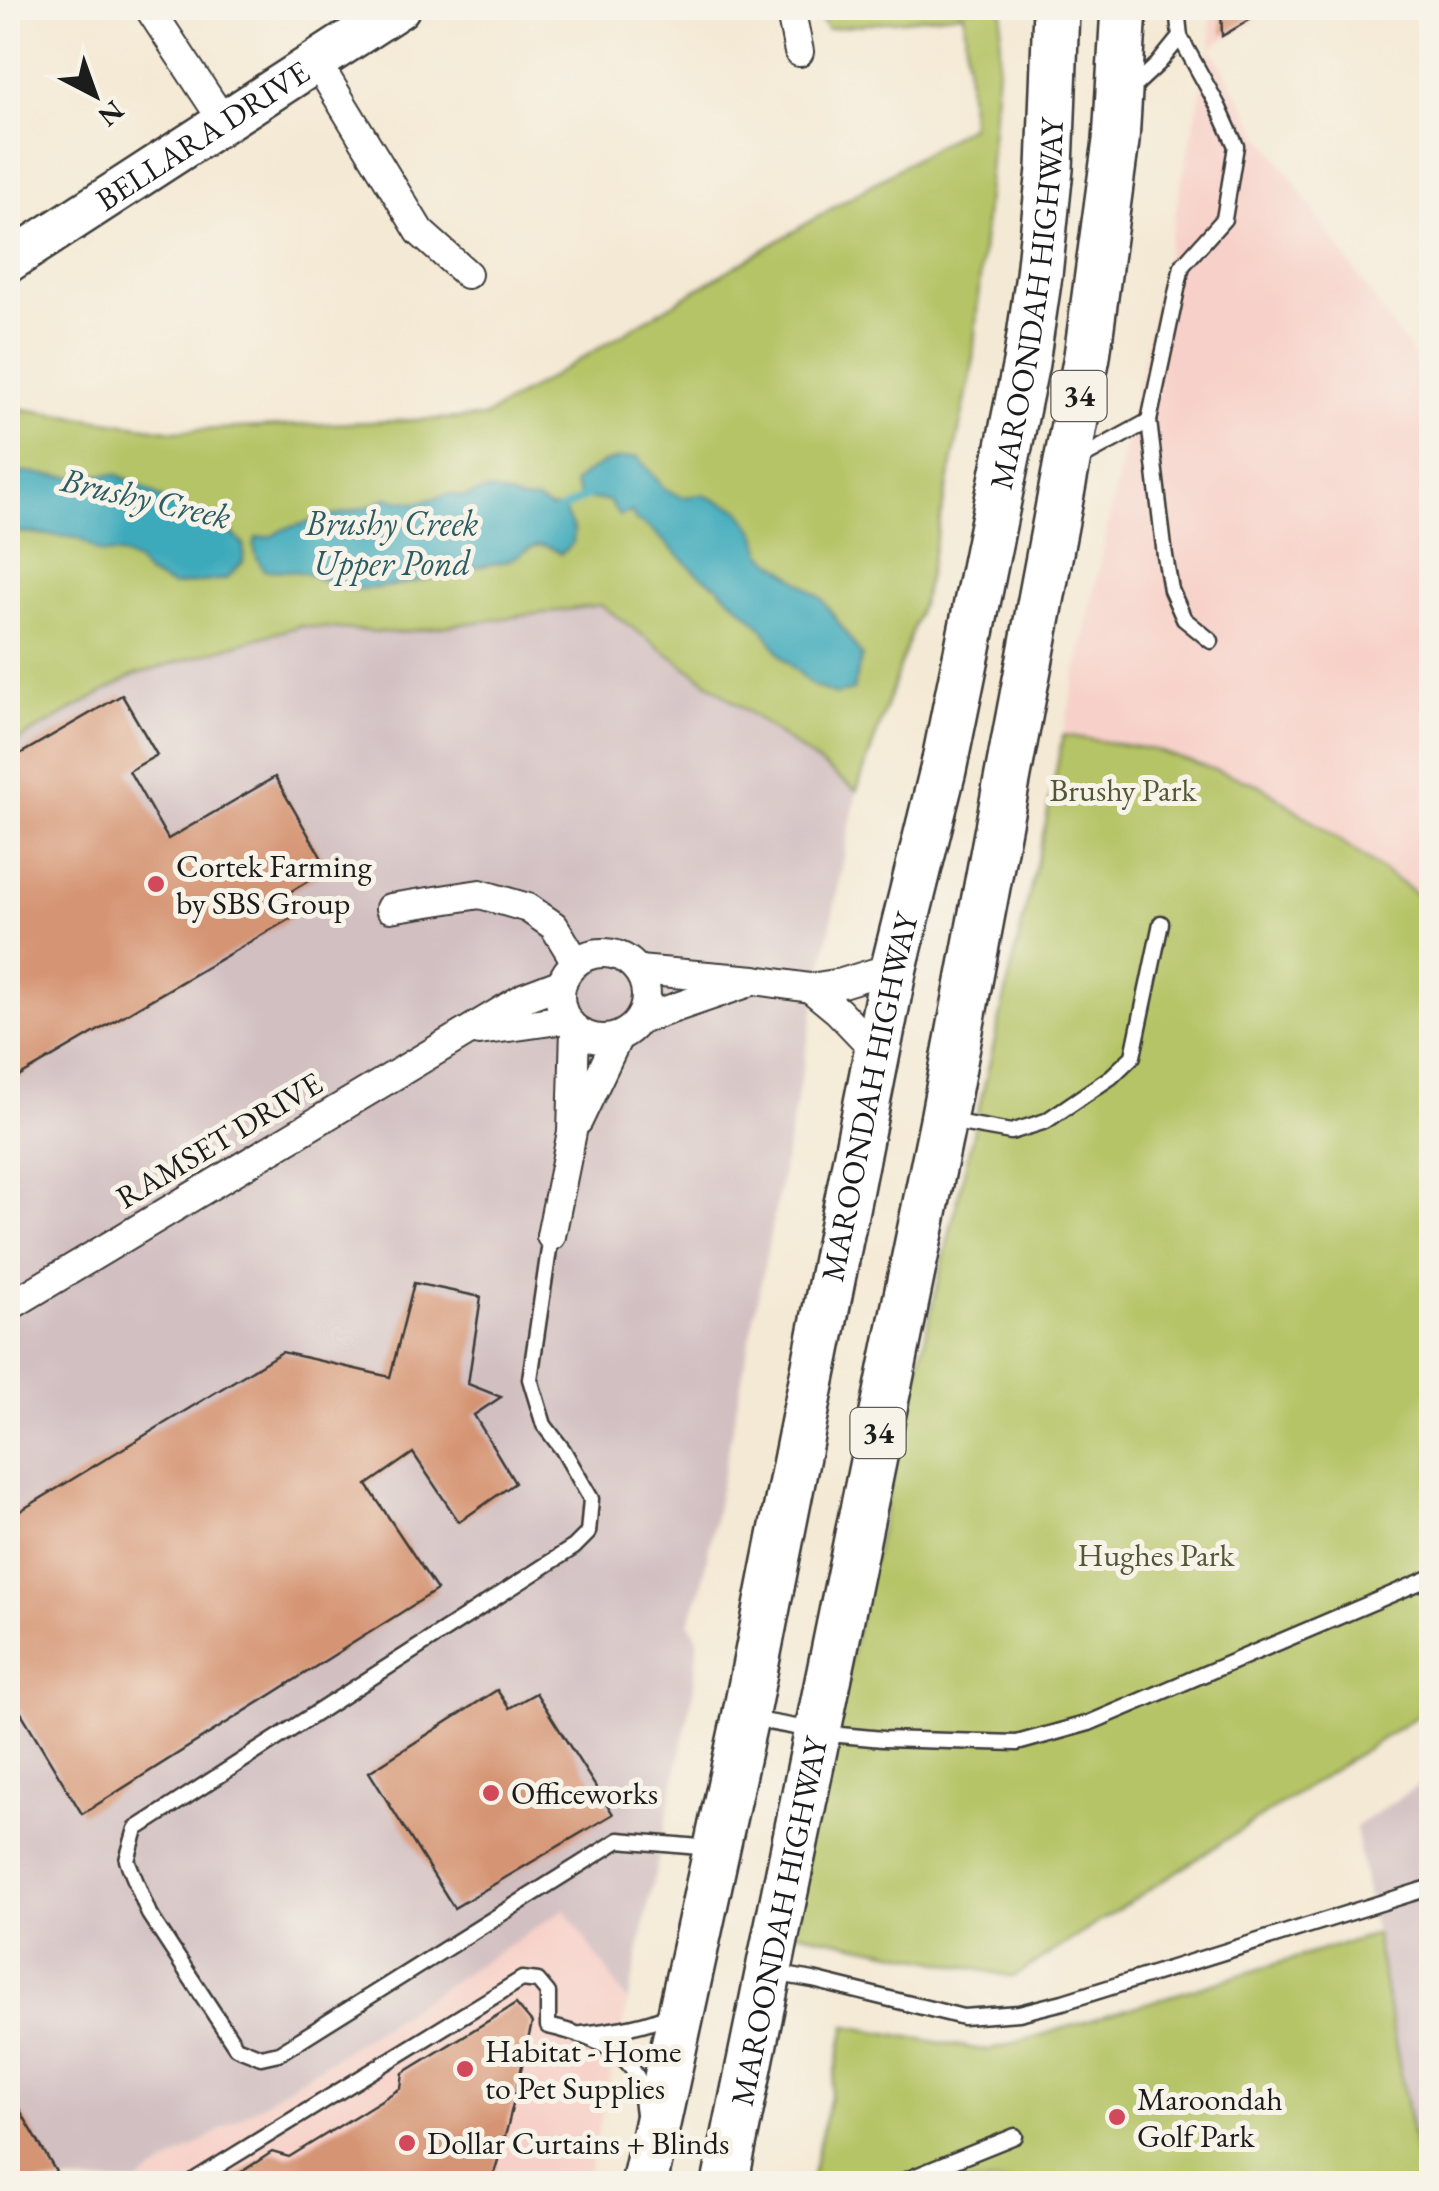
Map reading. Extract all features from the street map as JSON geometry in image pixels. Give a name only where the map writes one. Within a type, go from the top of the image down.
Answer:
[{"type":"highway","name":"MAROONDAH HIGHWAY","points":[[646,2171],[746,1718],[894,966],[943,770],[1026,363],[1050,169],[1056,8]]},
{"type":"highway","name":"MAROONDAH HIGHWAY","points":[[725,2184],[944,1120],[1087,356],[1116,141],[1124,8]]},
{"type":"main road","name":"BELLARA DRIVE","points":[[8,262],[399,8]]},
{"type":"street","points":[[149,8],[224,122]]},
{"type":"street","points":[[786,8],[799,52]]},
{"type":"street","points":[[316,61],[420,232],[467,274]]},
{"type":"street","points":[[390,908],[480,894],[528,908],[554,926],[569,972],[561,1008],[571,1024],[596,1039],[754,980]]},
{"type":"street","points":[[569,972],[588,955],[616,954],[638,970],[647,995],[645,1008],[629,1028],[572,1132]]},
{"type":"street","points":[[638,970],[810,988],[894,966]]},
{"type":"street","name":"RAMSET DRIVE","points":[[8,1307],[569,972]]},
{"type":"street","points":[[810,988],[878,1054]]},
{"type":"street","points":[[551,1236],[572,1132],[571,1024]]},
{"type":"street","name":"RAMSET DRIVE","points":[[465,1032],[571,1024]]},
{"type":"lane","points":[[1178,8],[1180,37],[1236,146],[1224,220],[1182,266],[1149,421],[1171,590],[1184,619],[1211,641]]},
{"type":"lane","points":[[1119,100],[1180,37]]},
{"type":"lane","points":[[1066,466],[1149,421]]},
{"type":"lane","points":[[944,1120],[1011,1132],[1046,1121],[1111,1077],[1133,1056],[1161,923]]},
{"type":"lane","points":[[551,1236],[530,1378],[544,1425],[591,1500],[588,1532],[574,1548],[136,1828],[128,1860],[150,1914],[236,2048],[261,2057],[279,2053],[619,1840],[716,1848]]},
{"type":"lane","points":[[746,1718],[883,1739],[1016,1743],[1088,1724],[1432,1577]]},
{"type":"lane","points":[[767,1972],[963,2017],[1019,2012],[1063,2002],[1432,1887]]},
{"type":"lane","points":[[188,2184],[522,1979],[538,1981],[548,1993],[548,2026],[581,2034],[630,2064],[638,2081],[646,2171]]},
{"type":"lane","points":[[581,2034],[650,2023],[681,2008]]},
{"type":"lane","points":[[896,2184],[1016,2136]]},
{"type":"shaded area","points":[[1211,8],[1276,8],[1211,47],[1261,134],[1431,383],[1431,904],[1260,785],[1063,735],[1211,46]]},
{"type":"shaded area","points":[[602,605],[857,791],[701,1588],[689,1623],[698,1638],[694,1688],[628,2002],[565,1909],[138,2183],[8,2183],[8,746],[134,675],[299,626],[396,633]]},
{"type":"shaded area","points":[[1431,1777],[1431,2183],[1421,2183],[1355,1827]]},
{"type":"shaded area","points":[[566,1908],[628,2002],[586,2183],[138,2184]]},
{"type":"green space","points":[[814,8],[1003,8],[972,370],[924,596],[857,791],[601,605],[396,633],[299,626],[134,675],[8,746],[8,407],[174,431],[484,417],[971,125],[964,13],[827,29]]},
{"type":"green space","name":"Hughes Park","points":[[1063,735],[1155,750],[1260,785],[1431,904],[1431,1707],[1014,1977],[786,1930],[1046,822]]},
{"type":"green space","name":"Maroondah Golf Park","points":[[1375,1934],[1421,2183],[810,2184],[846,2026],[988,2051]]},
{"type":"water","name":"Brushy Creek Upper Pond","points":[[638,457],[664,488],[681,497],[703,495],[739,509],[757,534],[762,553],[822,599],[862,656],[853,690],[835,695],[812,685],[782,657],[760,625],[651,529],[635,520],[632,512],[619,516],[609,501],[580,498],[574,483],[589,471],[603,463]]},
{"type":"water","name":"Brushy Creek Upper Pond","points":[[8,473],[69,477],[116,474],[184,512],[231,532],[244,545],[243,562],[226,579],[172,586],[147,574],[138,563],[121,554],[101,553],[78,538],[8,531]]},
{"type":"water","name":"Brushy Creek Upper Pond","points":[[489,490],[538,501],[552,509],[562,507],[574,530],[573,543],[561,554],[536,546],[508,561],[372,588],[347,588],[303,573],[264,570],[256,554],[256,538],[386,498],[416,503]]},
{"type":"building","points":[[1221,8],[1270,8],[1222,36]]},
{"type":"building","name":"Cortek Farming by SBS Group","points":[[122,695],[157,755],[129,771],[168,839],[275,777],[328,869],[280,898],[291,918],[8,1083],[8,761]]},
{"type":"building","points":[[414,1283],[481,1297],[468,1384],[501,1397],[474,1415],[515,1483],[459,1522],[413,1453],[367,1485],[437,1590],[82,1814],[8,1691],[8,1500],[15,1514],[282,1352],[390,1377]]},
{"type":"building","name":"Officeworks","points":[[497,1690],[509,1708],[536,1693],[613,1814],[454,1908],[369,1772]]},
{"type":"building","points":[[516,2004],[532,2023],[491,2184],[223,2184],[272,2152],[289,2157],[401,2088],[403,2073]]},
{"type":"building","points":[[8,2090],[62,2182],[60,2184],[8,2184]]},
{"type":"waterway","name":"Brushy Creek","points":[[557,512],[589,495]]},
{"type":"place","name":"Cortek Farming by SBS Group","points":[[156,884]]},
{"type":"place","name":"Officeworks","points":[[491,1793]]},
{"type":"place","name":"Habitat - Home to Pet Supplies","points":[[465,2069]]},
{"type":"place","name":"Maroondah Golf Park","points":[[1117,2117]]},
{"type":"place","name":"Dollar Curtains + Blinds","points":[[407,2143]]},
{"type":"park label","name":"Brushy Park","points":[[1123,790]]}]
